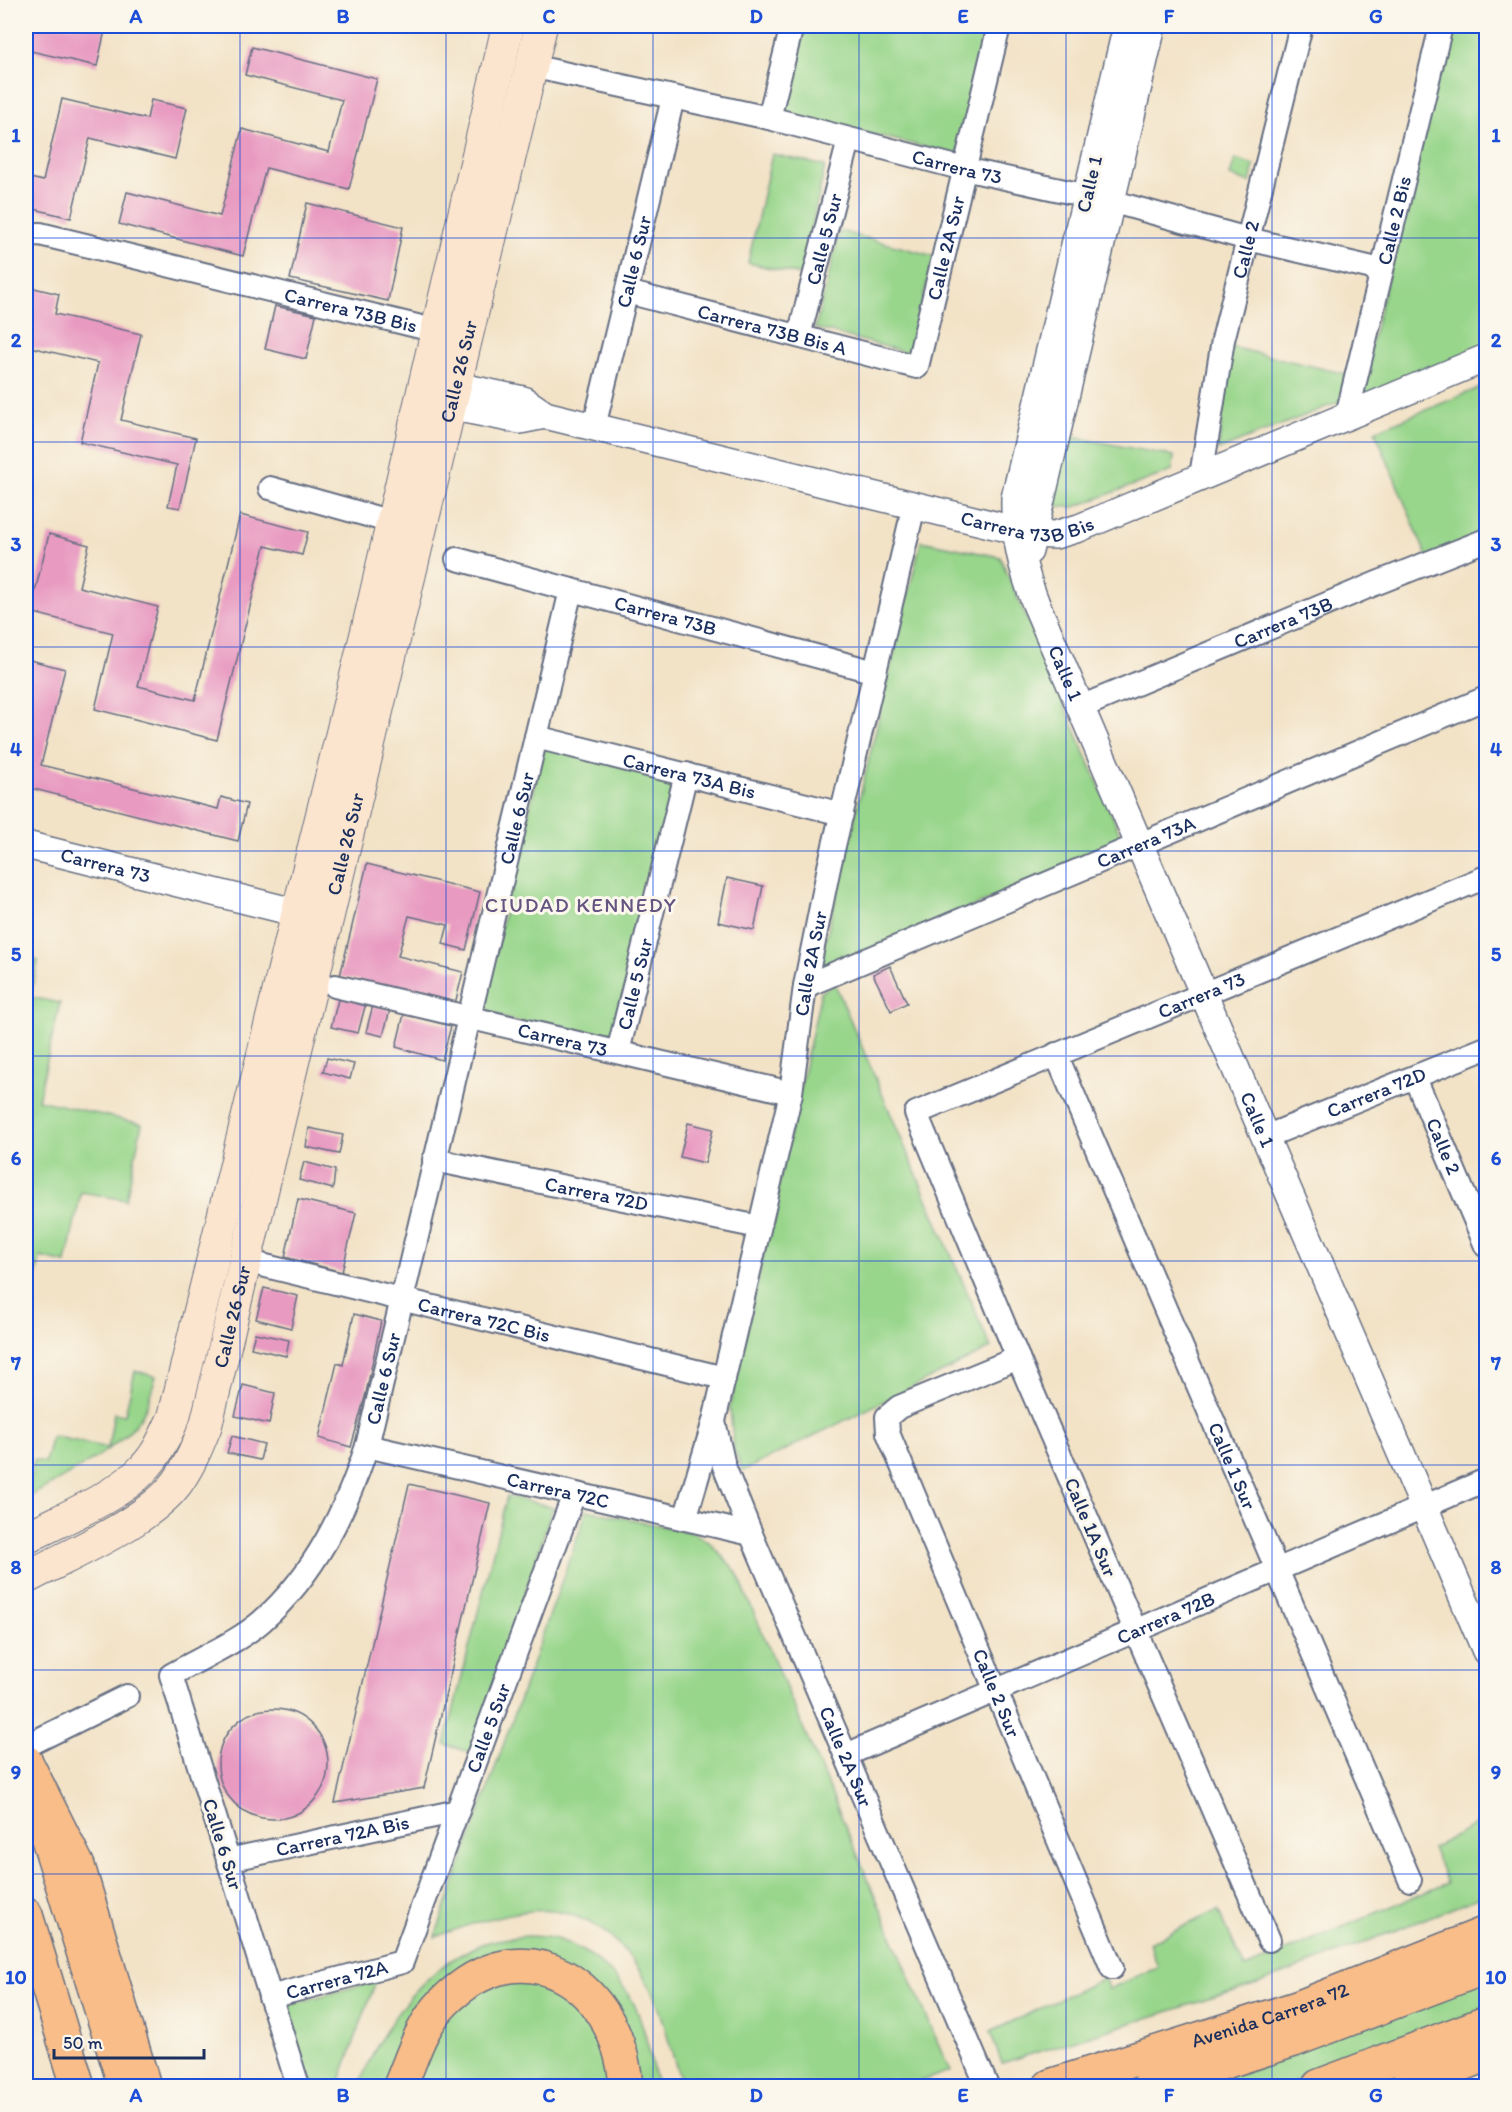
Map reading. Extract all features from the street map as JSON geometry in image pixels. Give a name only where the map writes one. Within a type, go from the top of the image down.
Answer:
[{"type":"main road","name":"Calle 26 Sur","points":[[26,1578],[111,1533],[161,1500],[177,1483],[193,1457],[206,1425],[245,1261],[392,522],[437,393],[437,331],[507,26]]},
{"type":"main road","name":"Calle 26 Sur","points":[[26,1538],[90,1504],[142,1471],[159,1450],[174,1417],[313,917],[437,393],[541,26]]},
{"type":"main road","points":[[174,1417],[206,1425]]},
{"type":"main road","points":[[26,1762],[78,1866],[144,2086]]},
{"type":"main road","points":[[26,1769],[82,1942],[125,2086]]},
{"type":"main road","points":[[26,1915],[78,2086]]},
{"type":"main road","name":"Avenida Carrera 72","points":[[1050,2086],[1272,2016],[1486,1933]]},
{"type":"main road","points":[[400,2086],[422,2032],[444,2003],[459,1989],[486,1972],[514,1967],[542,1967],[568,1978],[589,1994],[605,2015],[617,2044],[626,2086]]},
{"type":"main road","name":"Avenida Carrera 72","points":[[1149,2086],[1293,2040],[1486,1967]]},
{"type":"main road","points":[[1272,2016],[1385,2007]]},
{"type":"main road","points":[[1412,2085],[1481,2036]]},
{"type":"main road","points":[[1319,2086],[1481,2036]]},
{"type":"street","points":[[770,118],[792,26]]},
{"type":"street","name":"Calle 2A Sur","points":[[916,367],[999,26]]},
{"type":"street","name":"Calle 1","points":[[1098,199],[1127,26]]},
{"type":"street","name":"Calle 1","points":[[1152,26],[1098,199],[1015,498],[1023,532],[1030,588],[1486,1651]]},
{"type":"street","name":"Calle 2","points":[[1201,476],[1223,340],[1300,26]]},
{"type":"street","name":"Calle 2 Bis","points":[[1347,415],[1441,26]]},
{"type":"street","name":"Carrera 73","points":[[531,66],[770,118],[964,169],[1098,199],[1248,239],[1381,270]]},
{"type":"street","name":"Calle 6 Sur","points":[[594,427],[673,98]]},
{"type":"street","name":"Calle 5 Sur","points":[[799,336],[849,140]]},
{"type":"street","name":"Carrera 73B Bis","points":[[26,235],[40,234],[437,331]]},
{"type":"street","name":"Carrera 73B Bis A","points":[[627,292],[916,367]]},
{"type":"street","name":"Carrera 73B Bis","points":[[437,393],[520,420],[545,415],[1023,532],[1055,535],[1079,528],[1486,358]]},
{"type":"street","points":[[270,488],[392,522]]},
{"type":"street","name":"Calle 2A Sur","points":[[684,1519],[714,1421],[791,1093],[805,986],[842,814],[914,506]]},
{"type":"street","name":"Carrera 73B","points":[[1081,707],[1486,540]]},
{"type":"street","name":"Carrera 73B","points":[[457,559],[875,672]]},
{"type":"street","name":"Calle 6 Sur","points":[[298,2086],[171,1675],[261,1622],[310,1566],[334,1529],[353,1486],[367,1446],[571,590]]},
{"type":"street","name":"Carrera 73A","points":[[805,986],[1486,698]]},
{"type":"street","name":"Carrera 73A Bis","points":[[536,737],[842,814]]},
{"type":"street","name":"Calle 5 Sur","points":[[618,1052],[686,774]]},
{"type":"street","name":"Carrera 73","points":[[26,844],[313,917]]},
{"type":"street","name":"Carrera 73","points":[[916,1113],[1486,877]]},
{"type":"street","name":"Carrera 73","points":[[335,986],[791,1093]]},
{"type":"street","name":"Carrera 72D","points":[[1265,1137],[1486,1048]]},
{"type":"street","name":"Calle 1 Sur","points":[[1056,1054],[1410,1880]]},
{"type":"street","name":"Calle 2","points":[[1415,1078],[1486,1246]]},
{"type":"street","name":"Calle 1A Sur","points":[[916,1113],[1018,1358],[1269,1940]]},
{"type":"street","name":"Carrera 72D","points":[[434,1160],[759,1227]]},
{"type":"street","name":"Carrera 72C Bis","points":[[245,1261],[724,1378]]},
{"type":"street","name":"Calle 2 Sur","points":[[1018,1358],[899,1407],[887,1417],[888,1433],[1112,1968]]},
{"type":"street","name":"Calle 2A Sur","points":[[714,1421],[724,1466],[751,1534],[987,2086]]},
{"type":"street","name":"Carrera 72C","points":[[367,1446],[751,1534]]},
{"type":"street","name":"Carrera 72B","points":[[846,1755],[1486,1480]]},
{"type":"street","name":"Calle 5 Sur","points":[[402,1962],[574,1494]]},
{"type":"street","points":[[26,1746],[127,1696]]},
{"type":"street","name":"Carrera 72A Bis","points":[[228,1860],[458,1810]]},
{"type":"street","name":"Carrera 72A","points":[[270,1996],[402,1962]]},
{"type":"green space","points":[[805,26],[988,26],[958,155],[784,113]]},
{"type":"green space","points":[[1450,26],[1474,26],[1486,36],[1486,347],[1367,397],[1359,393]]},
{"type":"green space","points":[[772,154],[825,166],[801,275],[748,263]]},
{"type":"green space","points":[[1235,159],[1254,165],[1250,183],[1230,176]]},
{"type":"green space","points":[[840,231],[934,256],[909,353],[815,328]]},
{"type":"green space","points":[[1231,347],[1350,375],[1339,402],[1218,450]]},
{"type":"green space","points":[[1486,385],[1486,533],[1427,557],[1375,431]]},
{"type":"green space","points":[[1067,436],[1174,456],[1172,471],[1074,507],[1058,506],[1054,499]]},
{"type":"green space","points":[[921,541],[1000,557],[1124,843],[818,972]]},
{"type":"green space","points":[[545,746],[675,778],[611,1045],[480,1012]]},
{"type":"green space","points":[[26,956],[38,961],[30,997],[60,1003],[38,1100],[142,1124],[126,1200],[81,1192],[66,1263],[40,1257],[26,1325]]},
{"type":"green space","points":[[835,984],[991,1348],[743,1471],[734,1451],[730,1408],[821,992]]},
{"type":"green space","points":[[135,1371],[156,1376],[142,1415],[132,1428],[105,1452],[26,1499],[34,1460],[45,1462],[52,1436],[108,1448],[114,1413],[125,1415]]},
{"type":"green space","points":[[507,1496],[553,1507],[472,1753],[445,1744]]},
{"type":"green space","points":[[587,1510],[694,1533],[709,1542],[736,1571],[950,2071],[906,2086],[684,2086],[661,2013],[650,1988],[621,1947],[596,1926],[565,1913],[534,1911],[499,1916],[435,1937]]},
{"type":"green space","points":[[1486,1820],[1486,1895],[1260,1983],[1002,2063],[990,2032],[1104,1978],[1109,1989],[1158,1967],[1149,1943],[1218,1910],[1245,1968],[1447,1883],[1432,1848]]},
{"type":"green space","points":[[527,1936],[551,1938],[574,1947],[609,1971],[627,1991],[641,2022],[657,2086],[638,2086],[623,2022],[491,1959],[391,2086],[359,2086],[368,2064],[391,2023],[420,1986],[457,1957],[484,1944]]},
{"type":"green space","points":[[496,1978],[547,1979],[592,2013],[617,2086],[411,2086],[445,2015]]},
{"type":"green space","points":[[1486,1979],[1486,2010],[1281,2086],[1180,2086]]},
{"type":"green space","points":[[376,1981],[338,2086],[308,2086],[285,2006]]},
{"type":"building","points":[[26,26],[106,26],[97,66],[26,50]]},
{"type":"building","points":[[252,47],[377,79],[349,189],[266,168],[243,256],[119,224],[127,192],[220,216],[242,129],[329,152],[342,100],[245,75]]},
{"type":"building","points":[[62,99],[147,119],[151,100],[187,108],[175,159],[90,138],[71,218],[26,207],[26,177],[43,181]]},
{"type":"building","points":[[307,203],[403,227],[388,301],[290,279]]},
{"type":"building","points":[[26,286],[59,294],[55,314],[141,334],[121,420],[196,438],[180,508],[168,506],[177,465],[80,442],[98,363],[26,346]]},
{"type":"building","points":[[275,306],[316,315],[306,359],[265,349]]},
{"type":"building","points":[[240,515],[308,532],[302,555],[265,546],[217,740],[95,709],[113,633],[30,612],[49,534],[89,545],[79,587],[158,607],[138,686],[195,700]]},
{"type":"building","points":[[26,659],[65,669],[41,765],[218,809],[221,797],[247,804],[238,841],[26,787]]},
{"type":"building","points":[[367,864],[480,892],[466,950],[443,944],[448,925],[409,916],[398,956],[463,972],[455,1004],[340,976]]},
{"type":"building","points":[[727,878],[763,886],[754,930],[718,922]]},
{"type":"building","points":[[890,966],[907,1003],[891,1011],[873,974]]},
{"type":"building","points":[[339,996],[366,1003],[358,1033],[331,1027]]},
{"type":"building","points":[[373,1005],[390,1010],[383,1036],[366,1032]]},
{"type":"building","points":[[404,1014],[451,1026],[442,1060],[396,1047]]},
{"type":"building","points":[[327,1058],[354,1064],[350,1079],[323,1072]]},
{"type":"building","points":[[688,1123],[713,1129],[705,1163],[680,1157]]},
{"type":"building","points":[[309,1128],[343,1135],[339,1154],[306,1147]]},
{"type":"building","points":[[304,1162],[335,1170],[333,1189],[299,1180]]},
{"type":"building","points":[[298,1199],[356,1213],[342,1272],[285,1257]]},
{"type":"building","points":[[264,1288],[298,1296],[291,1328],[256,1319]]},
{"type":"building","points":[[354,1314],[381,1321],[366,1393],[351,1447],[319,1438],[337,1363],[343,1365]]},
{"type":"building","points":[[255,1333],[289,1340],[286,1356],[251,1348]]},
{"type":"building","points":[[243,1385],[275,1393],[269,1424],[235,1416]]},
{"type":"building","points":[[232,1436],[264,1444],[260,1460],[227,1453]]},
{"type":"building","points":[[409,1484],[490,1503],[424,1788],[335,1803]]},
{"type":"building","points":[[273,1709],[294,1713],[312,1725],[324,1743],[328,1764],[324,1785],[312,1803],[294,1815],[273,1819],[252,1815],[234,1803],[222,1785],[218,1764],[222,1743],[234,1725],[252,1713]]},
{"type":"district","name":"CIUDAD KENNEDY","points":[[581,905]]}]
